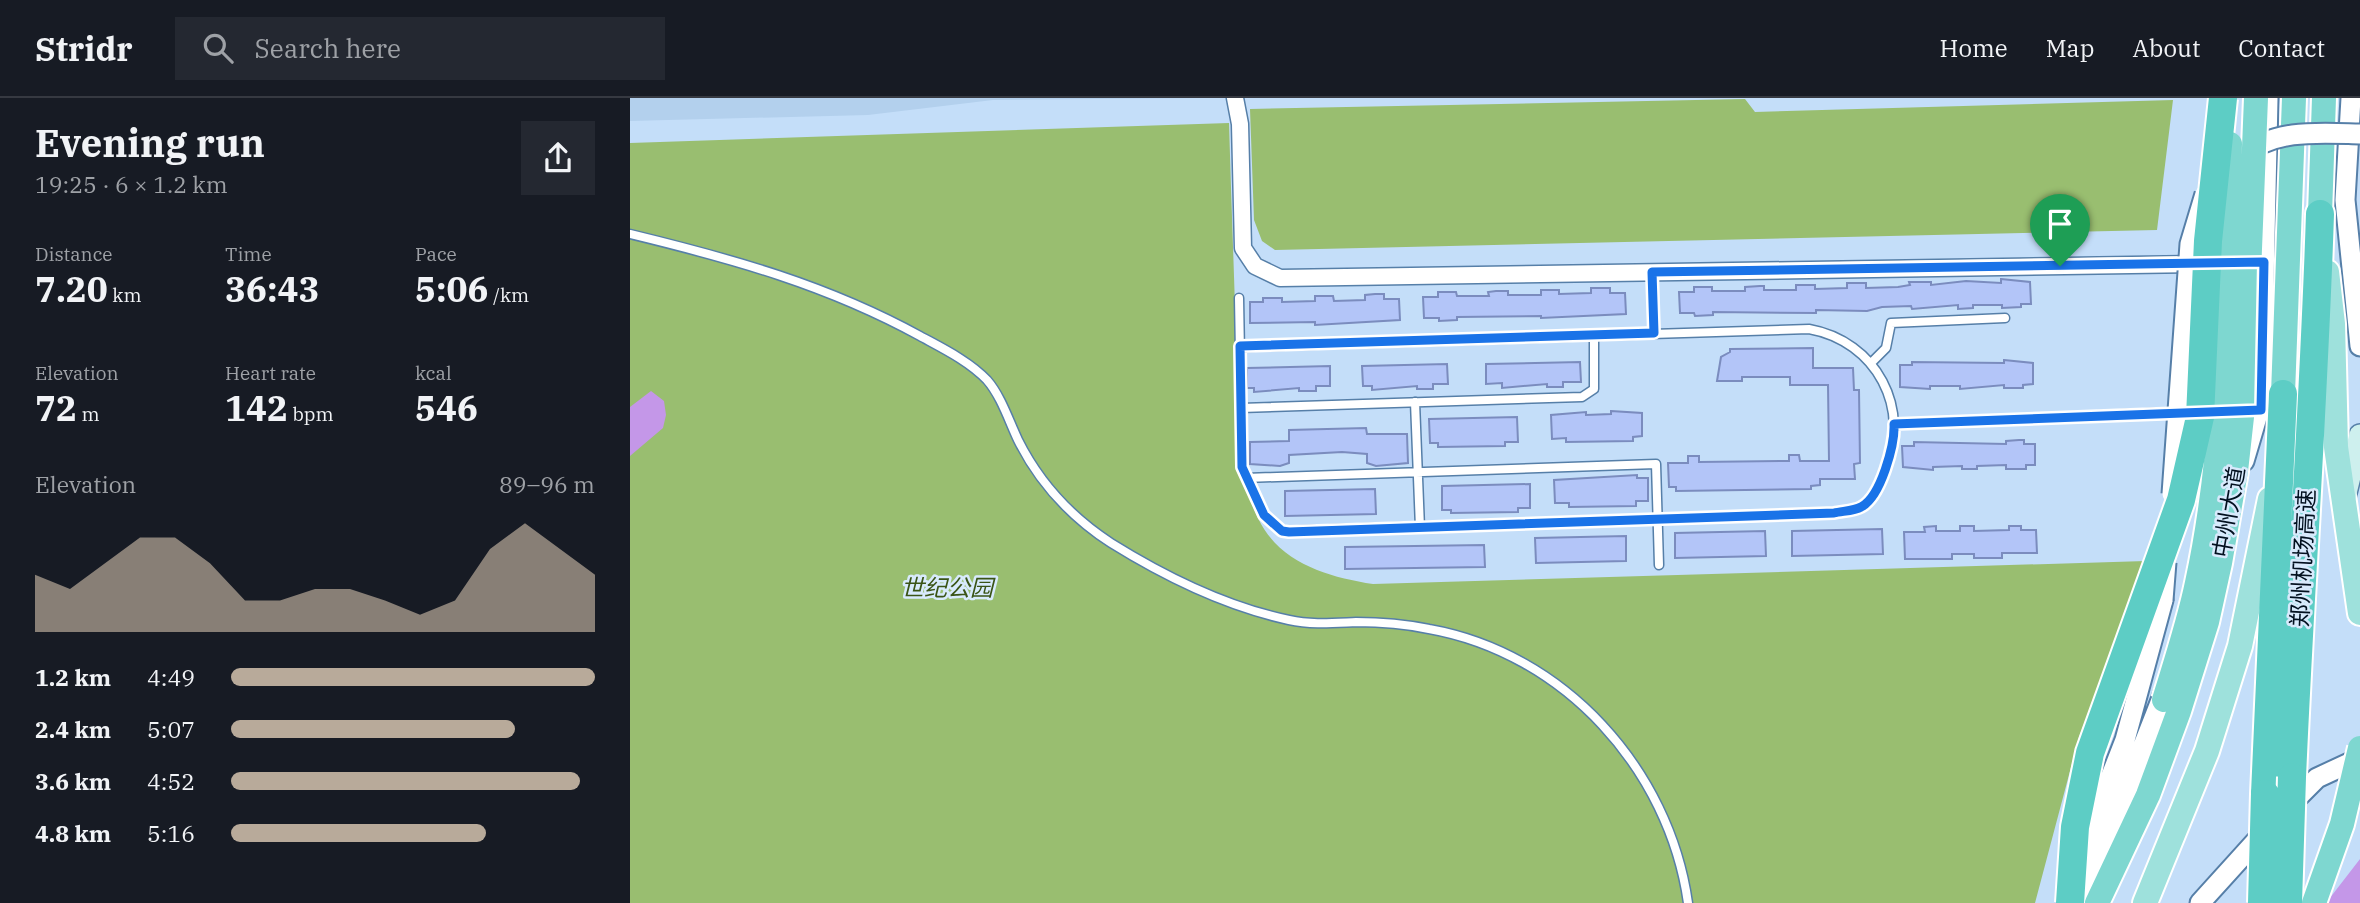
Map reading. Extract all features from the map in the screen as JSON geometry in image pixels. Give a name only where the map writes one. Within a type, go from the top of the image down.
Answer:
[{"type":"highway","points":[[2070,903],[2075,827],[2090,753],[2181,500],[2200,417],[2208,241],[2223,98]]},
{"type":"highway","points":[[2122,848],[2188,623],[2198,580],[2213,478],[2225,344],[2229,98]]},
{"type":"highway","name":"中州大道","points":[[2096,903],[2148,795],[2179,711],[2207,622],[2224,537],[2244,399],[2256,98]]},
{"type":"highway","name":"中州大道","points":[[2272,402],[2288,308],[2294,98]]},
{"type":"highway","points":[[2320,214],[2324,98]]},
{"type":"highway","name":"郑州机场高速","points":[[2288,903],[2302,550],[2316,336],[2320,214]]},
{"type":"highway","name":"郑州机场高速","points":[[2262,903],[2272,402]]},
{"type":"highway","points":[[2330,862],[2353,784],[2360,747]]},
{"type":"highway","points":[[2314,903],[2360,788]]},
{"type":"main road","points":[[2320,214],[2333,324],[2336,447],[2360,613]]},
{"type":"main road","name":"中州大道","points":[[2145,903],[2207,751],[2240,646],[2271,493],[2272,402]]},
{"type":"main road","points":[[2344,502],[2360,435]]},
{"type":"street","points":[[1235,98],[1240,124],[1243,248],[1255,266],[1279,278],[2264,262]]},
{"type":"street","points":[[2081,903],[2198,606],[2272,402],[2264,262],[2268,98]]},
{"type":"street","points":[[2351,98],[2345,200],[2360,346]]},
{"type":"street","points":[[2059,903],[2125,740],[2163,600],[2190,244],[2203,196],[2249,150],[2273,140],[2296,135],[2360,134]]},
{"type":"street","points":[[2200,903],[2317,778],[2342,764],[2360,758]]},
{"type":"lane","points":[[630,234],[793,278],[853,303],[939,347],[988,382],[1031,465],[1057,498],[1111,543],[1191,584],[1256,611],[1294,621],[1395,624],[1465,637],[1557,683],[1578,699],[1604,727],[1657,799],[1676,852],[1688,903]]},
{"type":"lane","points":[[1652,272],[1654,333]]},
{"type":"lane","points":[[1239,298],[1242,467],[1264,515],[1282,531],[1834,513],[1863,506],[1886,467],[1894,424],[1882,379],[1871,363],[1848,342],[1828,332],[1809,329],[1240,346]]},
{"type":"lane","points":[[1871,363],[1886,348],[1891,323],[2005,318]]},
{"type":"lane","points":[[1241,408],[1582,397],[1594,389],[1596,380],[1594,335]]},
{"type":"lane","points":[[1415,402],[1420,528]]},
{"type":"lane","points":[[1894,424],[2272,402]]},
{"type":"lane","points":[[1247,478],[1656,464],[1659,565]]},
{"type":"shaded area","points":[[630,98],[1203,98],[993,100],[868,115],[630,121]]},
{"type":"shaded area","points":[[651,391],[664,401],[666,415],[663,428],[630,456],[630,407]]},
{"type":"shaded area","points":[[2360,859],[2360,903],[2326,903]]},
{"type":"green space","points":[[1745,99],[1755,112],[2173,100],[2157,230],[1275,250],[1262,241],[1254,220],[1250,109]]},
{"type":"green space","name":"世纪公园","points":[[1229,123],[1240,453],[1250,497],[1258,518],[1278,546],[1306,565],[1339,577],[1373,584],[2146,561],[2079,737],[2035,903],[630,903],[630,143]]},
{"type":"building","points":[[2001,279],[2030,282],[2031,304],[2002,308],[2002,305],[1973,305],[1973,308],[1958,309],[1958,305],[1912,309],[1911,306],[1882,307],[1867,311],[1816,310],[1816,313],[1713,312],[1713,315],[1695,316],[1694,313],[1680,313],[1679,292],[1694,292],[1694,287],[1712,287],[1712,291],[1745,291],[1745,287],[1760,286],[1764,286],[1764,290],[1796,290],[1796,285],[1815,285],[1815,289],[1847,288],[1847,283],[1866,283],[1866,288],[1898,287],[1910,285],[1909,282],[1931,282],[1931,285],[1966,281],[2001,283]]},
{"type":"building","points":[[1591,288],[1610,288],[1610,293],[1625,293],[1626,314],[1541,318],[1457,317],[1457,320],[1439,321],[1439,318],[1424,318],[1423,297],[1438,297],[1438,292],[1456,292],[1457,296],[1489,296],[1488,292],[1496,291],[1508,291],[1508,295],[1541,295],[1541,290],[1559,290],[1559,294],[1591,293]]},
{"type":"building","points":[[1384,294],[1384,299],[1399,299],[1400,320],[1315,325],[1315,322],[1250,323],[1250,302],[1263,302],[1263,298],[1282,298],[1282,302],[1315,301],[1315,296],[1333,296],[1334,301],[1365,300],[1365,295]]},
{"type":"building","points":[[1813,348],[1813,368],[1853,368],[1854,390],[1859,390],[1860,463],[1854,464],[1855,479],[1820,479],[1820,485],[1811,486],[1811,489],[1676,491],[1676,487],[1669,487],[1668,463],[1688,463],[1688,456],[1699,456],[1699,462],[1789,461],[1789,455],[1799,455],[1800,461],[1829,461],[1828,385],[1790,385],[1790,377],[1742,377],[1742,381],[1717,381],[1721,357],[1730,352],[1730,349]]},
{"type":"building","points":[[2004,360],[2033,363],[2033,384],[2023,385],[2023,388],[2004,388],[2004,385],[1960,389],[1960,386],[1930,386],[1930,389],[1900,387],[1900,365],[1912,365],[1912,362],[2004,363]]},
{"type":"building","points":[[1580,362],[1581,382],[1563,382],[1563,387],[1547,387],[1547,384],[1502,388],[1502,383],[1486,384],[1486,364]]},
{"type":"building","points":[[1447,364],[1448,384],[1433,384],[1433,389],[1417,389],[1417,386],[1372,390],[1372,386],[1363,386],[1362,366]]},
{"type":"building","points":[[1330,366],[1330,386],[1316,386],[1316,391],[1299,391],[1299,388],[1254,392],[1254,388],[1247,388],[1247,368]]},
{"type":"building","points":[[1611,411],[1642,413],[1642,436],[1633,437],[1633,441],[1566,442],[1566,438],[1552,439],[1551,415],[1586,412],[1586,415],[1611,414]]},
{"type":"building","points":[[1517,417],[1518,442],[1505,442],[1505,446],[1438,447],[1438,443],[1430,443],[1429,419]]},
{"type":"building","points":[[1366,428],[1367,434],[1407,434],[1408,463],[1376,466],[1367,463],[1367,454],[1342,452],[1289,455],[1289,463],[1280,466],[1250,464],[1250,442],[1289,441],[1289,430]]},
{"type":"building","points":[[2024,440],[2024,444],[2035,444],[2035,465],[2026,465],[2026,469],[2006,469],[2006,465],[1977,466],[1977,469],[1962,469],[1962,466],[1933,467],[1933,470],[1903,467],[1902,446],[1914,446],[1914,442],[2006,444],[2006,441]]},
{"type":"building","points":[[1637,475],[1637,478],[1648,478],[1648,501],[1636,501],[1636,506],[1569,507],[1569,503],[1555,503],[1554,480]]},
{"type":"building","points":[[1530,484],[1530,508],[1518,508],[1518,512],[1451,513],[1451,510],[1442,510],[1442,486]]},
{"type":"building","points":[[1375,489],[1376,514],[1285,516],[1285,491]]},
{"type":"building","points":[[1936,526],[1936,531],[1960,531],[1960,526],[1974,526],[1974,531],[2009,530],[2009,526],[2021,526],[2021,530],[2036,530],[2037,553],[2002,553],[2002,558],[1974,558],[1974,554],[1952,554],[1952,559],[1905,559],[1904,532],[1925,532],[1924,527]]},
{"type":"building","points":[[1882,529],[1883,554],[1792,556],[1792,531]]},
{"type":"building","points":[[1765,531],[1766,556],[1675,558],[1675,533]]},
{"type":"building","points":[[1626,536],[1626,561],[1536,563],[1535,538]]},
{"type":"building","points":[[1484,545],[1485,567],[1345,569],[1345,547]]},
{"type":"route","points":[[2264,262],[2261,410],[1894,424],[1892,448],[1886,467],[1869,499],[1863,506],[1834,513],[1289,532],[1282,531],[1264,515],[1242,467],[1240,346],[1654,333],[1652,272],[2060,266],[2264,262]]}]
